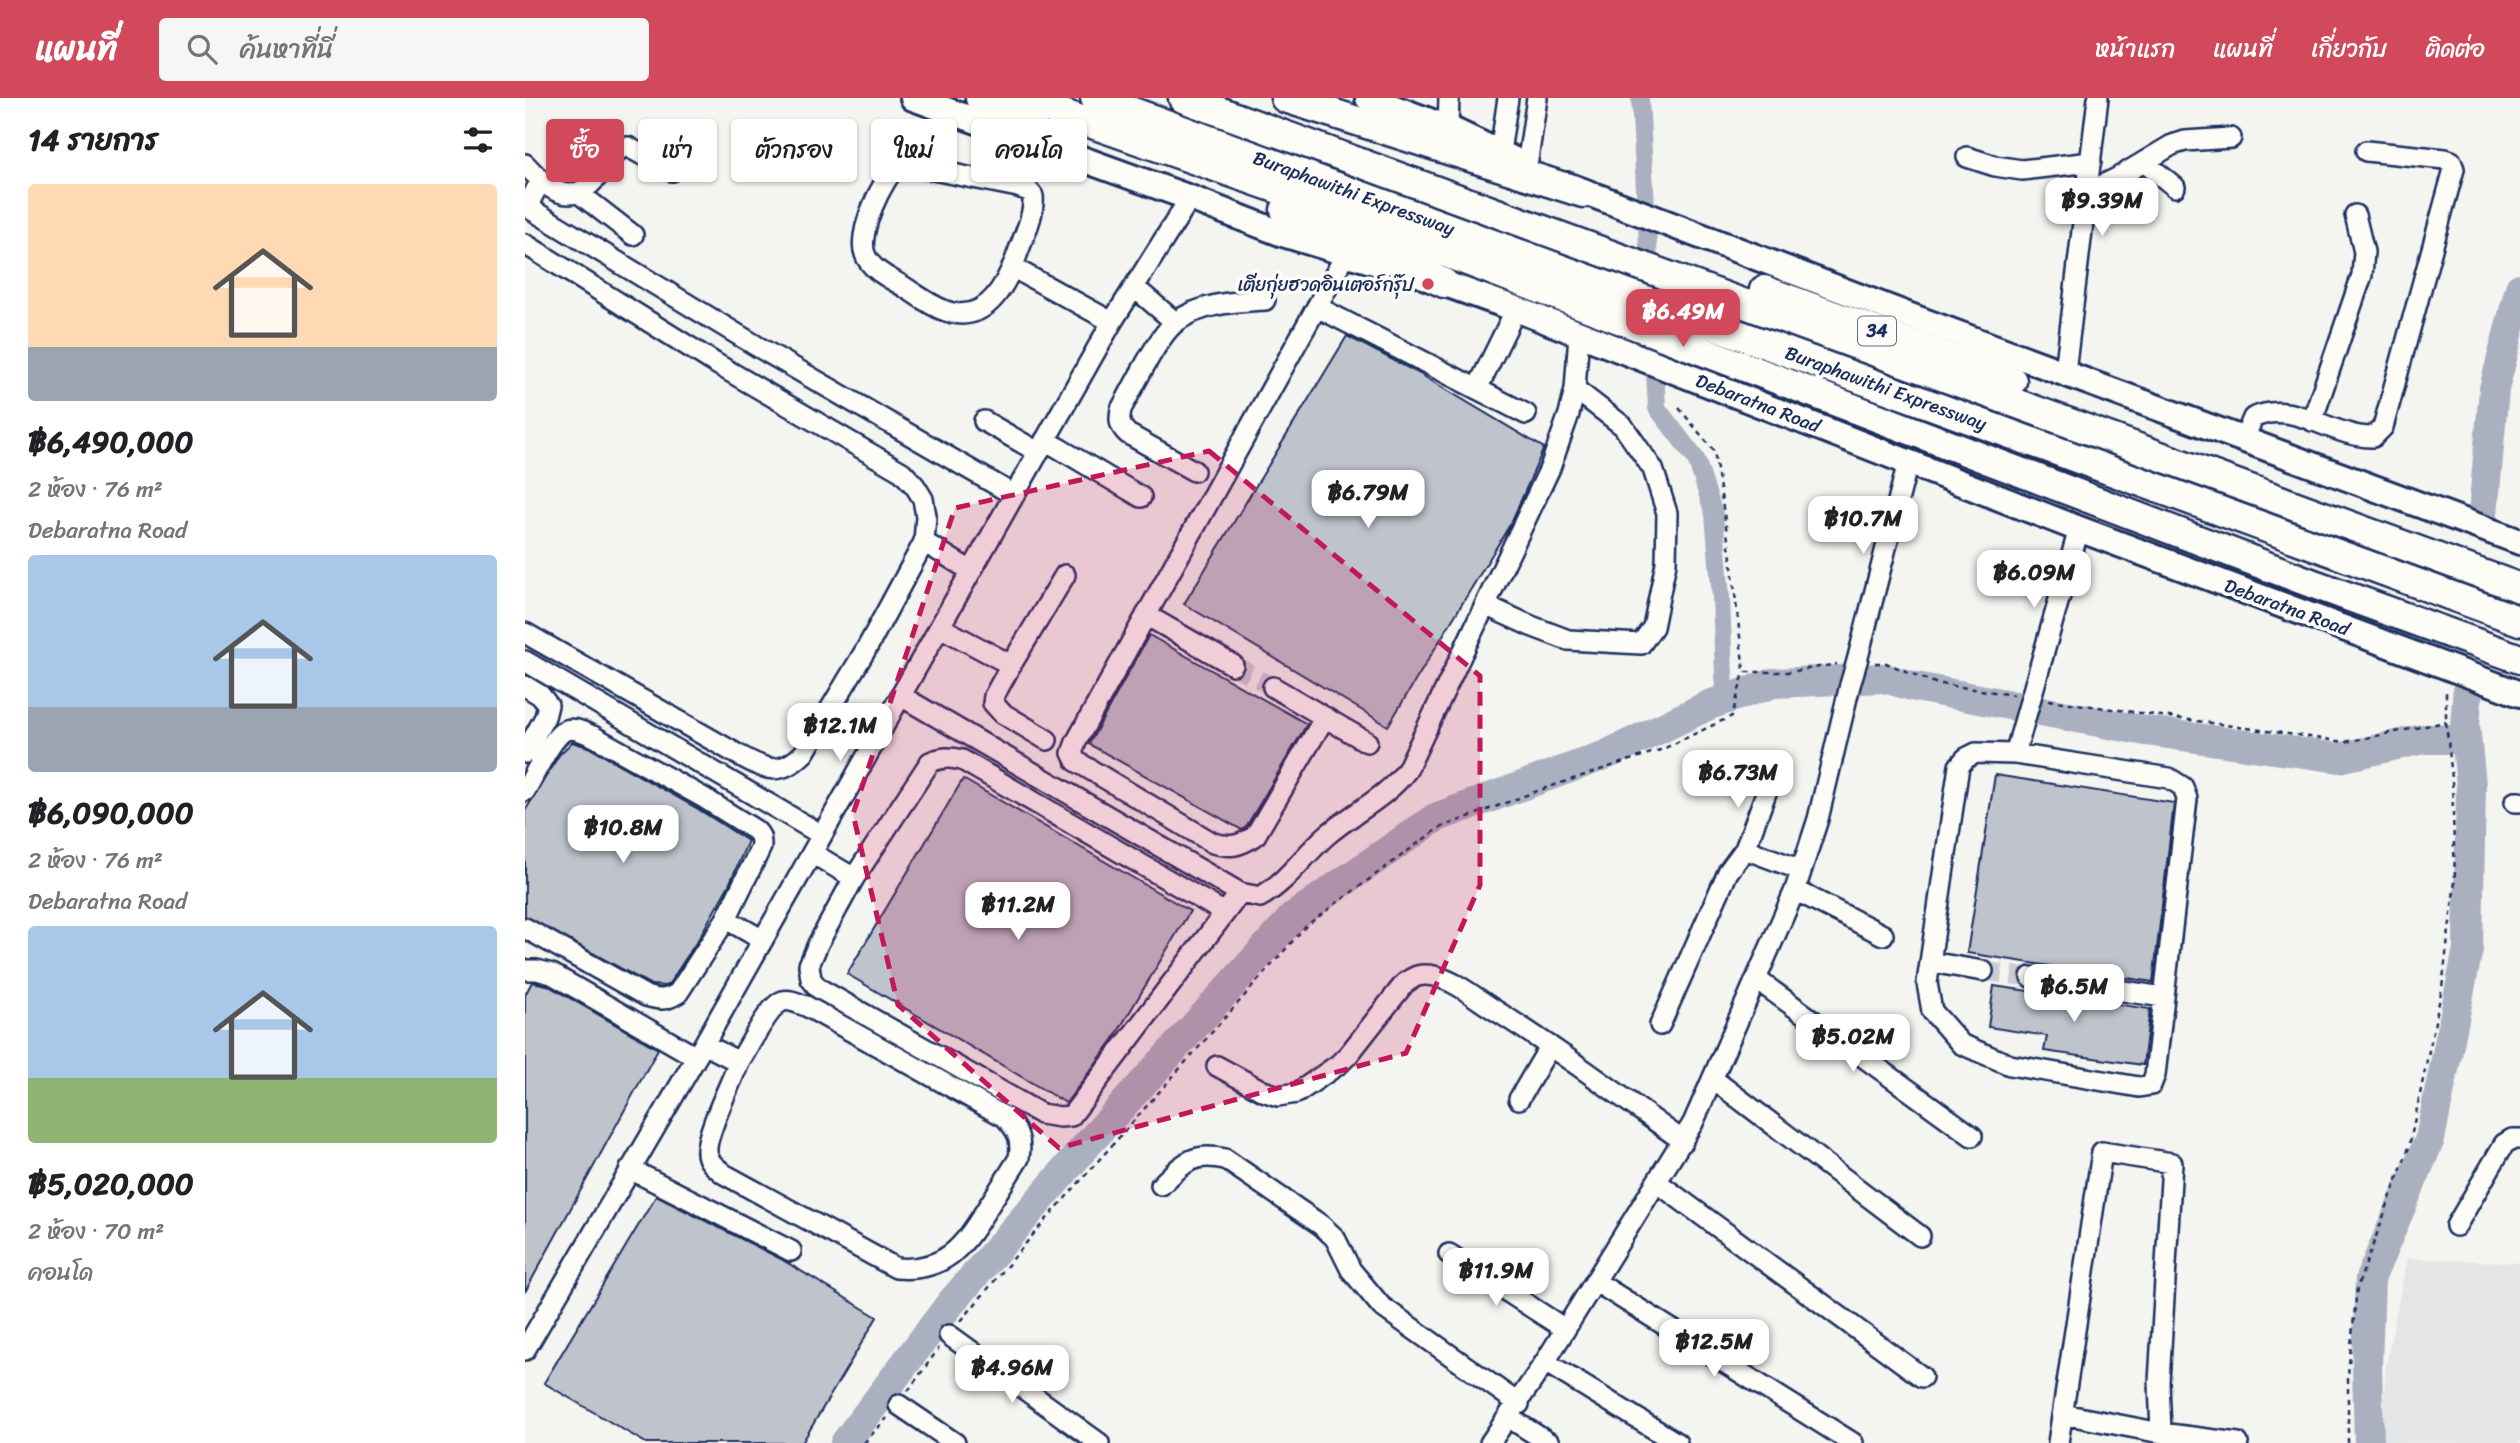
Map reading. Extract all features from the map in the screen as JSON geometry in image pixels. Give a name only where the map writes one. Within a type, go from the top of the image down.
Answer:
[{"type":"highway","points":[[980,98],[1272,204],[1444,283]]},
{"type":"highway","name":"Debaratna Road","points":[[1018,98],[1273,187],[2285,573],[2520,659]]},
{"type":"highway","name":"Buraphawithi Expressway","points":[[1095,98],[2520,621]]},
{"type":"highway","name":"Buraphawithi Expressway","points":[[1183,98],[2520,588]]},
{"type":"highway","name":"34","points":[[1232,98],[1902,340],[2520,571]]},
{"type":"highway","points":[[1285,98],[1583,193]]},
{"type":"main road","name":"Debaratna Road","points":[[913,98],[1283,234],[1444,283],[1516,309],[2079,529],[2520,694]]},
{"type":"main road","name":"34","points":[[1368,98],[1448,128],[1583,193],[2509,538]]},
{"type":"street","points":[[1448,128],[1449,98]]},
{"type":"street","points":[[1500,152],[1508,98]]},
{"type":"street","points":[[1527,166],[1537,98]]},
{"type":"street","points":[[2065,372],[2098,98]]},
{"type":"street","points":[[2088,192],[2172,145],[2185,141],[2231,138]]},
{"type":"street","points":[[580,194],[622,147],[638,152]]},
{"type":"street","points":[[2244,439],[2253,418],[2270,411],[2299,416],[2347,434],[2365,437],[2373,436],[2383,427],[2454,175],[2451,161],[2445,159],[2366,151]]},
{"type":"street","points":[[1967,158],[2022,170],[2091,162]]},
{"type":"street","points":[[2144,162],[2175,187]]},
{"type":"street","points":[[525,164],[558,193],[580,194],[633,235]]},
{"type":"street","points":[[898,166],[913,166],[1029,191],[1033,196],[1032,212],[1012,267],[994,300],[970,313],[953,313],[937,307],[877,270],[865,254],[863,243],[866,225],[893,171],[898,166]]},
{"type":"street","points":[[541,180],[530,201],[532,210],[771,355],[1014,495]]},
{"type":"street","points":[[525,1350],[700,1051],[1112,322],[1190,198]]},
{"type":"street","points":[[2312,421],[2362,275],[2364,252],[2355,215]]},
{"type":"street","points":[[525,244],[715,363],[902,472],[923,499],[926,516],[924,542],[869,646],[804,753],[782,769],[766,769],[735,753],[525,633]]},
{"type":"street","points":[[1325,718],[1255,836],[1241,845],[1228,848],[1213,843],[1076,761],[1072,753],[1346,254]]},
{"type":"street","points":[[1012,267],[1112,322]]},
{"type":"street","points":[[1134,287],[1175,323]]},
{"type":"street","points":[[1194,471],[1128,434],[1121,427],[1121,409],[1163,338],[1175,323],[1203,308],[1227,302],[1265,300]]},
{"type":"street","points":[[1317,306],[1526,414]]},
{"type":"street","points":[[1476,389],[1516,309]]},
{"type":"street","points":[[901,696],[1240,893],[1260,897],[1272,890],[1326,836],[1395,786],[1406,770],[1550,468],[1575,388],[1580,334]]},
{"type":"street","points":[[1485,604],[1531,626],[1568,639],[1641,644],[1653,626],[1667,563],[1667,513],[1664,502],[1653,469],[1623,426],[1575,388]]},
{"type":"street","points":[[983,421],[1042,446],[1141,497]]},
{"type":"street","points":[[1490,1443],[1545,1362],[1683,1141],[1713,1079],[1795,890],[1818,819],[1855,662],[1908,462]]},
{"type":"street","points":[[2015,754],[2079,529]]},
{"type":"street","points":[[924,542],[971,571]]},
{"type":"street","points":[[1047,740],[1002,713],[993,704],[994,696],[1011,665],[1065,575]]},
{"type":"street","points":[[1146,615],[1233,665]]},
{"type":"street","points":[[940,626],[1011,665]]},
{"type":"street","points":[[525,661],[822,835]]},
{"type":"street","points":[[525,686],[540,695],[548,705],[545,718],[525,753]]},
{"type":"street","points":[[1273,687],[1367,742]]},
{"type":"street","points":[[525,791],[557,737],[565,730],[576,729],[593,736],[745,823],[760,835],[761,847],[726,919],[678,993],[669,999],[658,1000],[646,996],[525,928]]},
{"type":"street","points":[[1976,753],[2015,754],[2169,778],[2183,788],[2187,799],[2155,1075],[2151,1085],[2139,1087],[2010,1065],[1961,1044],[1932,1011],[1927,983],[1930,962],[1959,766],[1966,758],[1976,753]]},
{"type":"street","points":[[1225,913],[962,760],[950,757],[930,762],[854,878],[809,965],[811,979],[818,988],[1041,1114],[1070,1116],[1080,1106],[1225,913],[1240,893]]},
{"type":"street","points":[[1660,1026],[1728,872],[1745,849],[1769,785]]},
{"type":"street","points":[[1745,849],[1801,870]]},
{"type":"street","points":[[812,853],[854,878]]},
{"type":"street","points":[[1795,890],[1883,934]]},
{"type":"street","points":[[726,919],[763,940]]},
{"type":"street","points":[[1930,962],[1983,971]]},
{"type":"street","points":[[525,970],[552,974],[700,1051],[739,1062]]},
{"type":"street","points":[[1217,1066],[1263,1091],[1278,1096],[1297,1093],[1339,1064],[1404,984],[1423,974],[1436,976],[1451,982],[1550,1046],[1683,1141]]},
{"type":"street","points":[[2031,978],[2163,997]]},
{"type":"street","points":[[1756,979],[1972,1136]]},
{"type":"street","points":[[782,1001],[793,1001],[1005,1117],[1018,1130],[1021,1146],[1019,1158],[964,1244],[946,1259],[928,1266],[896,1268],[723,1174],[711,1163],[706,1153],[709,1138],[739,1062],[773,1008],[782,1001]]},
{"type":"street","points":[[1519,1099],[1550,1046]]},
{"type":"street","points":[[1713,1079],[1920,1236]]},
{"type":"street","points":[[2456,1227],[2504,1144],[2512,1139],[2520,1139]]},
{"type":"street","points":[[2058,1443],[2102,1152],[2172,1163],[2159,1382],[2161,1433]]},
{"type":"street","points":[[1161,1185],[1183,1163],[1196,1157],[1206,1155],[1225,1159],[1321,1224],[1335,1238],[1351,1270],[1381,1306],[1513,1410],[1549,1443]]},
{"type":"street","points":[[630,1170],[791,1251]]},
{"type":"street","points":[[1658,1183],[1922,1377]]},
{"type":"street","points":[[1449,1254],[1565,1329]]},
{"type":"street","points":[[1596,1282],[1853,1443]]},
{"type":"street","points":[[949,1335],[1089,1440]]},
{"type":"street","points":[[1545,1362],[1677,1443]]},
{"type":"street","points":[[899,1405],[955,1443]]},
{"type":"street","points":[[2063,1413],[2161,1433],[2238,1443]]},
{"type":"path","points":[[864,1443],[899,1405],[949,1335],[1037,1230],[1307,925],[1439,828],[1540,790],[1663,749],[1732,716],[1744,672],[1731,558],[1714,451],[1679,408]]},
{"type":"path","points":[[1744,672],[1789,672],[1855,662],[1885,663],[1935,683],[2029,703],[2345,742],[2446,722]]},
{"type":"path","points":[[2348,1443],[2348,1374],[2357,1288],[2409,1147],[2442,988],[2455,881],[2446,689]]},
{"type":"highlighted area","points":[[1209,451],[1480,676],[1480,885],[1406,1053],[1059,1148],[898,1005],[853,814],[955,508]]},
{"type":"shaded area","points":[[2407,1258],[2520,1263],[2520,1443],[2381,1443],[2386,1365]]},
{"type":"building","points":[[1347,336],[1420,374],[1544,448],[1511,523],[1388,726],[1184,604]]},
{"type":"building","points":[[1149,635],[1307,724],[1242,830],[1089,744]]},
{"type":"building","points":[[572,742],[588,747],[698,809],[748,841],[729,885],[699,938],[669,984],[665,986],[651,985],[525,916],[525,811],[559,755]]},
{"type":"building","points":[[1995,775],[2174,803],[2153,982],[1967,953]]},
{"type":"building","points":[[963,779],[1190,911],[1113,1040],[1066,1103],[847,974]]},
{"type":"building","points":[[532,982],[547,985],[658,1049],[525,1292],[525,995]]},
{"type":"building","points":[[1994,986],[2150,1009],[2143,1065],[2044,1051],[2047,1036],[1988,1027]]},
{"type":"building","points":[[656,1196],[781,1259],[877,1317],[802,1443],[646,1443],[544,1383]]},
{"type":"waterway","points":[[1640,98],[1657,408],[1696,459],[1714,514],[1725,700]]},
{"type":"waterway","points":[[2483,514],[2494,389],[2520,288]]},
{"type":"waterway","points":[[845,1443],[950,1304],[1086,1146],[1294,916],[1435,818],[1608,754],[1709,705],[1774,683],[1884,678],[1916,687],[2146,731],[2339,758],[2423,739],[2466,739]]},
{"type":"waterway","points":[[2369,1443],[2367,1366],[2370,1279],[2430,1139],[2468,949],[2471,785],[2465,725],[2468,687]]},
{"type":"tunnel","points":[[1233,665],[1273,687]]},
{"type":"tunnel","points":[[1983,971],[2031,977]]},
{"type":"place","name":"เตียกุ่ยฮวดอินเตอร์กรุ๊ป","points":[[1428,284]]}]
